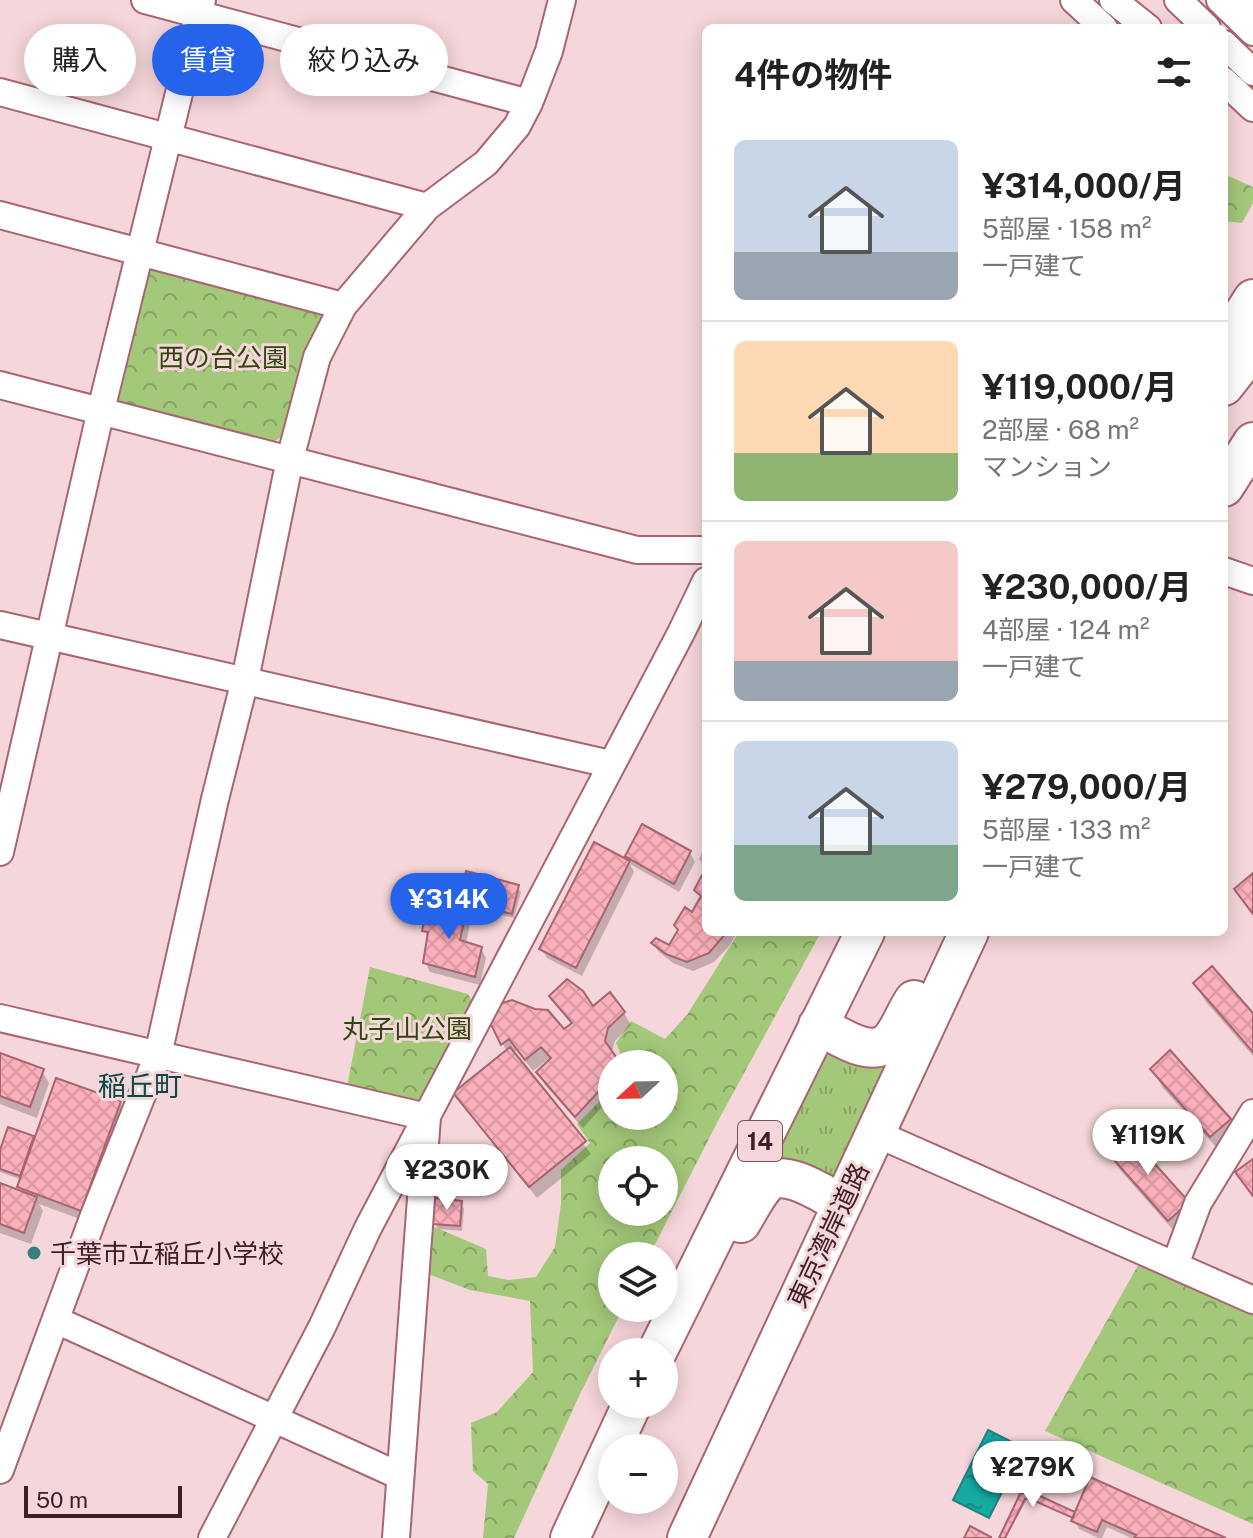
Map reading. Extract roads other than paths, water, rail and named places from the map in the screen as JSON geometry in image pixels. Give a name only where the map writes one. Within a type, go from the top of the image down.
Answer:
[{"type":"highway","points":[[1228,339],[1253,299]]},
{"type":"highway","points":[[1228,381],[1253,349]]},
{"type":"highway","points":[[1228,481],[1253,442]]},
{"type":"highway","name":"14","points":[[664,1338],[863,936]]},
{"type":"highway","points":[[818,1025],[871,1049],[881,1047],[892,1038],[909,1007],[959,936]]},
{"type":"highway","name":"東京湾岸道路","points":[[687,1538],[967,936]]},
{"type":"highway","points":[[683,1298],[733,1235],[762,1188],[772,1179],[786,1177],[842,1204]]},
{"type":"highway","points":[[570,1538],[626,1418]]},
{"type":"street","points":[[145,0],[200,7],[529,103]]},
{"type":"street","points":[[0,1470],[93,1218],[158,1055],[245,680],[290,459],[317,357],[343,306],[427,207],[486,163],[517,126],[549,51],[562,0]]},
{"type":"street","points":[[1074,0],[1100,24]]},
{"type":"street","points":[[1113,0],[1143,24]]},
{"type":"street","points":[[1140,0],[1164,24]]},
{"type":"street","points":[[1178,0],[1203,24]]},
{"type":"street","points":[[1220,0],[1253,32]]},
{"type":"street","points":[[0,852],[101,410],[200,7]]},
{"type":"street","points":[[1228,48],[1253,72]]},
{"type":"street","points":[[1228,85],[1253,108]]},
{"type":"street","points":[[0,92],[427,207]]},
{"type":"street","points":[[0,215],[343,306]]},
{"type":"street","points":[[0,385],[637,550],[702,550]]},
{"type":"street","points":[[1228,572],[1253,581]]},
{"type":"street","points":[[212,1538],[322,1327],[368,1228],[702,589]]},
{"type":"street","points":[[0,625],[610,764]]},
{"type":"street","points":[[0,1018],[427,1117]]},
{"type":"street","points":[[1175,1265],[1198,1203],[1253,1113]]},
{"type":"street","points":[[396,1538],[427,1117]]},
{"type":"street","points":[[875,1133],[1253,1300]]},
{"type":"street","points":[[56,1320],[400,1476]]},
{"type":"water","points":[[988,1430],[1024,1448],[989,1518],[953,1500]]},
{"type":"place","name":"千葉市立稲丘小学校","points":[[34,1253]]},
{"type":"district","name":"稲丘町","points":[[140,1085]]},
{"type":"park label","name":"西の台公園","points":[[223,357]]},
{"type":"park label","name":"丸子山公園","points":[[407,1028]]}]
